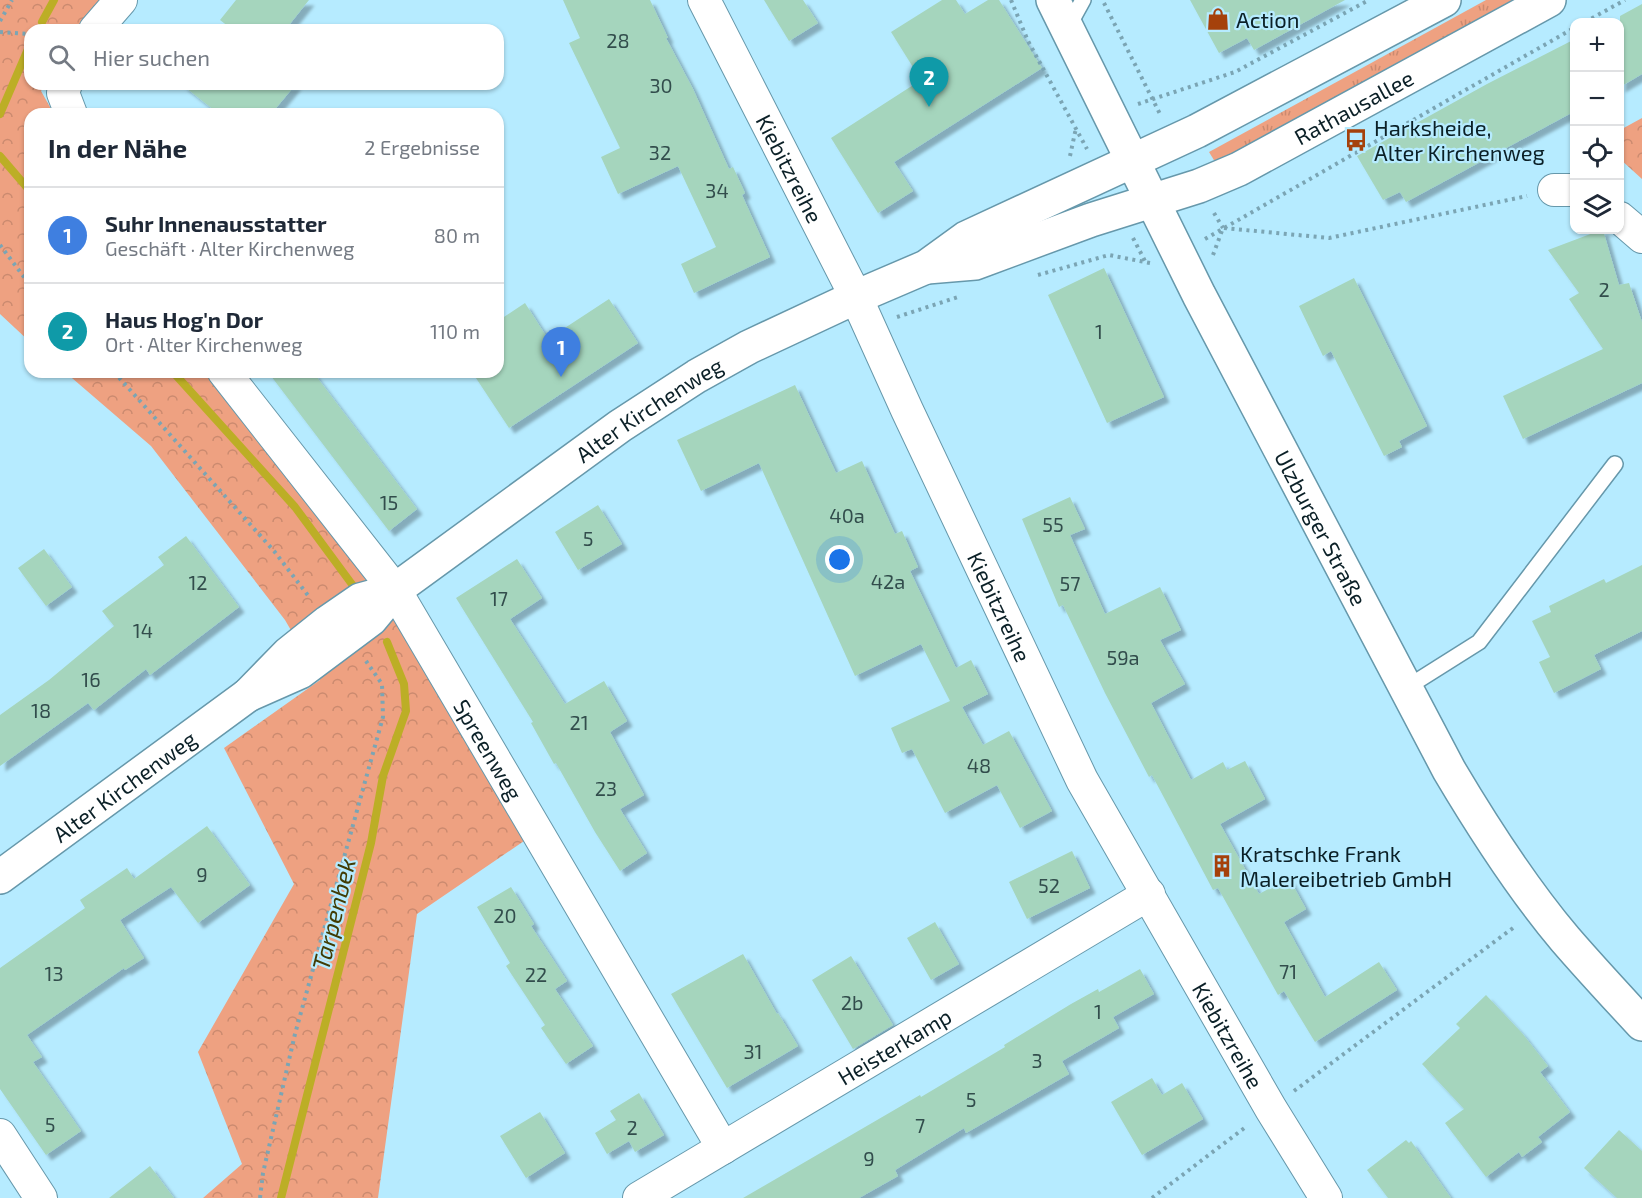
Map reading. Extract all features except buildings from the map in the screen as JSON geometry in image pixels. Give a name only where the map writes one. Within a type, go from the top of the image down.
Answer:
[{"type":"main road","name":"Ulzburger Straße","points":[[1053,0],[1199,295],[1449,770],[1481,825],[1537,903],[1564,938],[1642,1024]]},
{"type":"main road","points":[[1132,159],[1197,130],[1444,0]]},
{"type":"main road","name":"Rathausallee","points":[[1153,202],[1239,169],[1549,0]]},
{"type":"main road","name":"Alter Kirchenweg","points":[[0,877],[248,695],[300,672],[371,619],[395,590],[653,403],[748,347],[926,267],[966,238],[1132,159]]},
{"type":"main road","name":"Alter Kirchenweg","points":[[926,267],[975,263],[1091,220],[1153,202]]},
{"type":"street","points":[[100,24],[121,0]]},
{"type":"street","name":"Kiebitzreihe","points":[[704,0],[856,297],[1082,780],[1271,1108],[1326,1198]]},
{"type":"street","points":[[64,90],[69,108]]},
{"type":"street","points":[[1624,221],[1642,237]]},
{"type":"street","name":"Spreenweg","points":[[229,378],[395,590],[723,1148]]},
{"type":"street","name":"Heisterkamp","points":[[639,1198],[1149,894]]},
{"type":"street","points":[[0,1135],[41,1198]]},
{"type":"lane","points":[[1067,30],[1083,0]]},
{"type":"lane","points":[[1406,688],[1479,642],[1615,464]]},
{"type":"path","points":[[0,21],[12,0]]},
{"type":"path","points":[[1011,0],[1028,41],[1076,127]]},
{"type":"path","points":[[1103,0],[1153,100],[1235,72],[1369,0]]},
{"type":"path","points":[[1592,18],[1625,0]]},
{"type":"path","points":[[1564,190],[1329,238],[1223,228],[1570,31]]},
{"type":"path","points":[[0,32],[24,34]]},
{"type":"path","points":[[0,245],[24,277]]},
{"type":"path","points":[[119,378],[267,543],[316,606]]},
{"type":"path","points":[[260,1198],[263,1173],[295,1034],[383,717],[382,684],[365,658]]},
{"type":"path","points":[[1152,1198],[1513,928],[1518,916],[1537,903]]},
{"type":"green space","points":[[0,0],[109,0],[91,24],[24,24],[24,90],[42,90],[51,108],[24,108],[24,336],[0,314]]},
{"type":"green space","points":[[1486,0],[1529,0],[1220,170],[1209,152]]},
{"type":"green space","points":[[1642,118],[1642,179],[1624,163],[1624,128]]},
{"type":"green space","points":[[72,378],[215,378],[395,619],[524,841],[417,914],[378,1198],[203,1198],[242,1164],[198,1052],[294,884],[224,748],[320,680],[285,620],[151,446]]},
{"type":"waterway","name":"Tarpenbek","points":[[42,22],[54,0]]},
{"type":"waterway","name":"Tarpenbek","points":[[0,114],[24,58]]},
{"type":"waterway","name":"Tarpenbek","points":[[0,156],[24,184]]},
{"type":"waterway","name":"Tarpenbek","points":[[178,378],[295,507],[354,587]]},
{"type":"waterway","name":"Tarpenbek","points":[[281,1198],[371,843],[383,776],[406,711],[404,684],[387,642]]},
{"type":"place","name":"Action","points":[[1218,19]]},
{"type":"place","name":"Haus Hog'n Dor","points":[[929,107]]},
{"type":"place","name":"Harksheide, Alter Kirchenweg","points":[[1356,140]]},
{"type":"place","name":"Suhr Innenausstatter","points":[[561,377]]},
{"type":"place","name":"Kratschke Frank Malereibetrieb GmbH","points":[[1222,866]]}]
